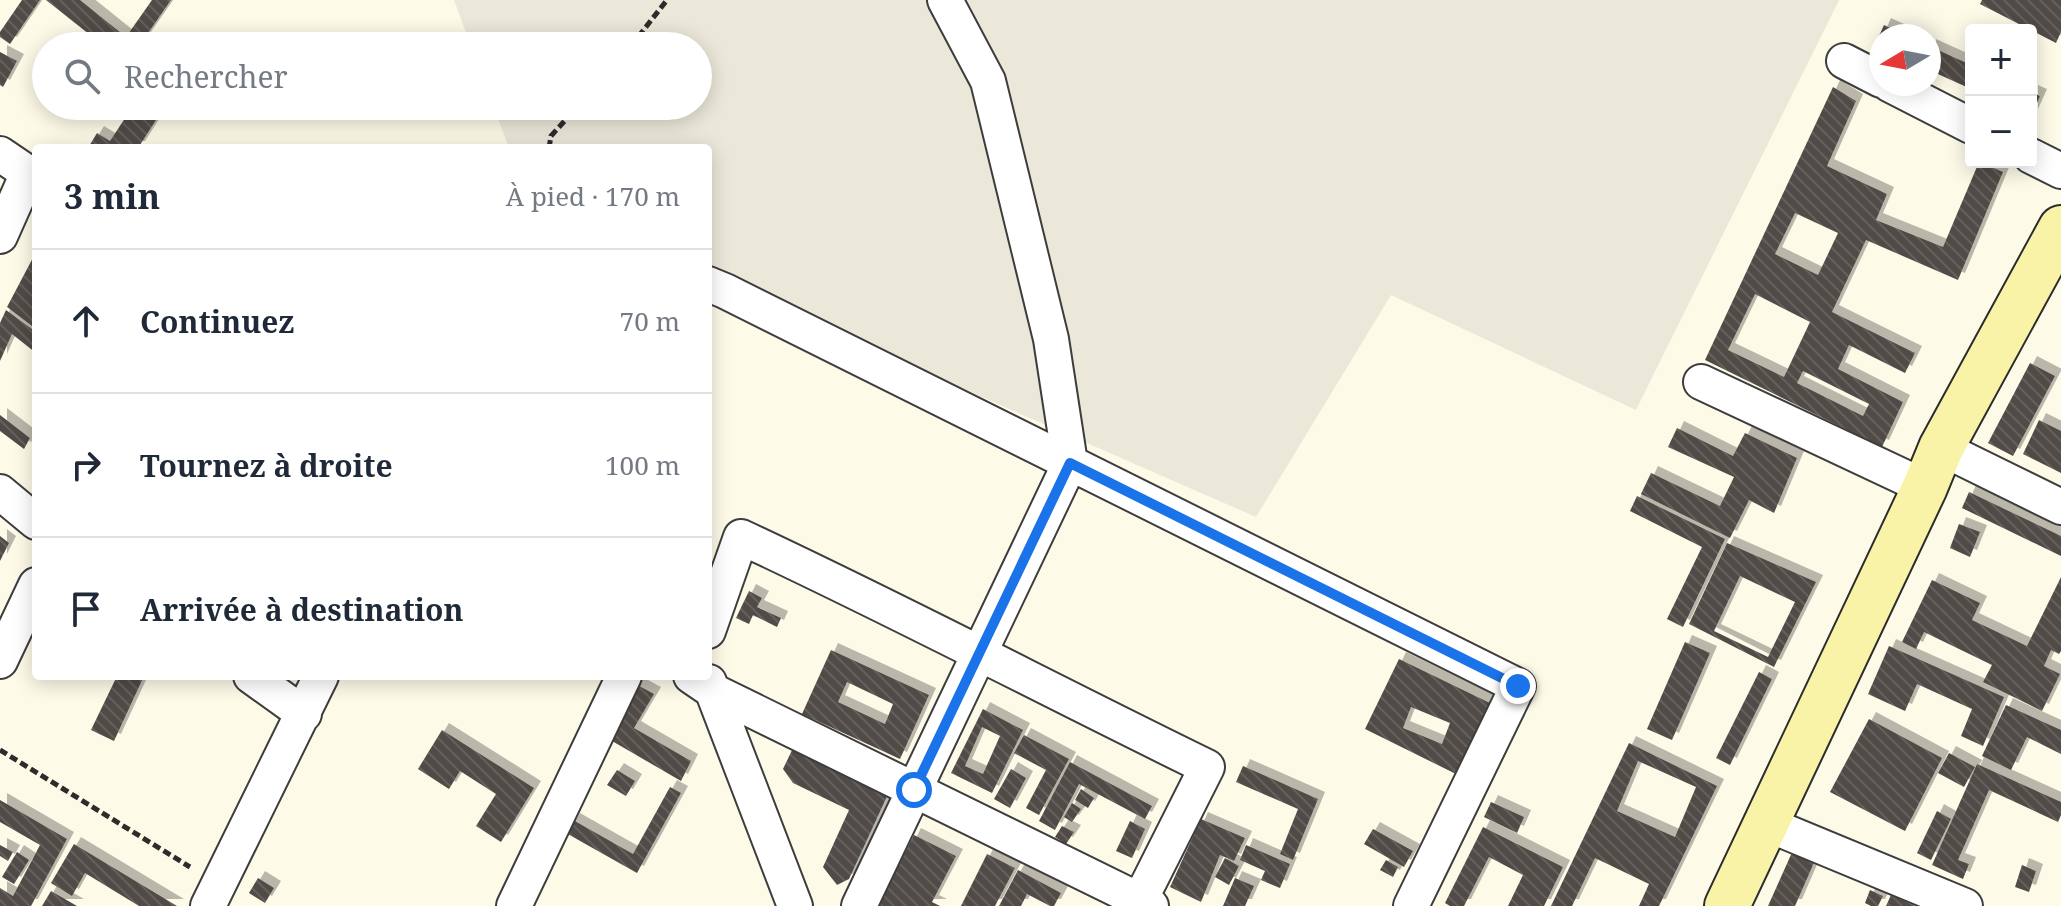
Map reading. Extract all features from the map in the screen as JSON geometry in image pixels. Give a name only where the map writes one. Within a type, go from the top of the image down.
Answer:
[{"type":"street","points":[[859,906],[1070,463],[1051,339],[988,81],[945,0]]},
{"type":"street","points":[[1844,61],[1869,74]]},
{"type":"street","points":[[1912,96],[1965,123]]},
{"type":"street","points":[[0,154],[28,173],[0,236]]},
{"type":"street","points":[[2037,159],[2061,171]]},
{"type":"street","points":[[1727,906],[1933,468],[2061,228]]},
{"type":"street","points":[[712,286],[1518,686],[1411,906]]},
{"type":"street","points":[[1701,382],[1933,468],[2061,507]]},
{"type":"street","points":[[0,492],[32,519]]},
{"type":"street","points":[[704,681],[1143,904],[1207,767],[858,592],[741,537],[712,620]]},
{"type":"street","points":[[0,661],[32,593]]},
{"type":"street","points":[[257,680],[304,714]]},
{"type":"street","points":[[214,896],[319,680]]},
{"type":"street","points":[[514,906],[622,680]]},
{"type":"street","points":[[704,681],[795,906]]},
{"type":"street","points":[[1767,824],[1965,906]]},
{"type":"path","points":[[642,32],[667,0]]},
{"type":"path","points":[[550,144],[551,136],[565,120]]},
{"type":"path","points":[[0,750],[214,896]]},
{"type":"shaded area","points":[[454,0],[1839,0],[1636,410],[1391,295],[1256,517],[712,279],[712,144],[507,144],[498,120],[712,120],[712,32],[466,32]]},
{"type":"building","points":[[22,0],[40,0],[10,44],[0,37],[0,32]]},
{"type":"building","points":[[46,0],[80,0],[120,32],[86,32]]},
{"type":"building","points":[[152,0],[171,0],[149,32],[130,32]]},
{"type":"building","points":[[1982,0],[2061,0],[2061,32],[2056,43],[2037,33],[2037,24],[2019,24],[1980,4]]},
{"type":"building","points":[[1941,51],[1965,62],[1965,86],[1941,75]]},
{"type":"building","points":[[0,52],[17,61],[3,87],[0,85]]},
{"type":"building","points":[[1833,87],[1856,101],[1827,166],[1887,194],[1876,220],[1943,247],[1976,168],[1993,168],[2003,172],[1958,280],[1866,240],[1832,312],[1915,353],[1905,373],[1849,345],[1838,369],[1903,402],[1882,447],[1705,360]],"holes":[[[1795,213],[1838,233],[1818,275],[1775,254]],[[1755,294],[1810,322],[1784,377],[1728,350]],[[1803,371],[1869,404],[1863,416],[1797,383]]]},
{"type":"building","points":[[124,120],[156,120],[141,144],[90,144],[97,133],[110,141]]},
{"type":"building","points":[[32,260],[32,326],[7,307]]},
{"type":"building","points":[[6,310],[32,329],[32,350],[12,334],[0,361],[0,323]]},
{"type":"building","points":[[2030,363],[2055,376],[2013,456],[1988,443]]},
{"type":"building","points":[[0,415],[30,438],[24,449],[0,431]]},
{"type":"building","points":[[2039,420],[2061,431],[2061,473],[2023,454]]},
{"type":"building","points":[[1677,428],[1733,456],[1745,433],[1797,458],[1774,513],[1749,500],[1730,538],[1641,494],[1651,473],[1720,506],[1734,477],[1668,447]]},
{"type":"building","points":[[1969,492],[2061,536],[2061,556],[1962,508]]},
{"type":"building","points":[[1637,496],[1725,539],[1683,627],[1667,619],[1702,547],[1630,511]]},
{"type":"building","points":[[1959,524],[1980,532],[1970,557],[1950,548]]},
{"type":"building","points":[[0,536],[9,543],[0,561]]},
{"type":"building","points":[[1727,543],[1816,582],[1774,667],[1689,624]],"holes":[[[1740,576],[1795,602],[1768,657],[1714,631]]]},
{"type":"building","points":[[2061,577],[2061,651],[2059,654],[2051,650],[2044,666],[2060,674],[2042,711],[1983,682],[1992,665],[1924,632],[1916,649],[1902,642],[1932,580],[1980,603],[1972,620],[2027,646]]},
{"type":"building","points":[[749,591],[762,598],[757,607],[781,618],[777,627],[753,615],[749,624],[736,618]]},
{"type":"building","points":[[1685,642],[1710,653],[1672,740],[1647,729]]},
{"type":"building","points":[[1889,646],[2004,697],[1983,746],[1961,736],[1972,709],[1917,684],[1905,711],[1868,694]]},
{"type":"building","points":[[831,650],[929,695],[900,759],[802,714]],"holes":[[[847,682],[893,704],[885,724],[838,702]]]},
{"type":"building","points":[[1399,659],[1492,704],[1458,775],[1365,729]],"holes":[[[1411,707],[1450,723],[1442,744],[1403,728]]]},
{"type":"building","points":[[1759,672],[1772,679],[1730,765],[1716,758]]},
{"type":"building","points":[[115,680],[142,680],[114,741],[91,730]]},
{"type":"building","points":[[630,681],[654,694],[634,728],[691,761],[681,781],[600,734]]},
{"type":"building","points":[[2006,705],[2061,730],[2061,754],[2027,737],[2011,770],[1982,756]]},
{"type":"building","points":[[983,709],[1023,730],[992,793],[951,773]],"holes":[[[982,727],[1000,736],[983,774],[965,766]]]},
{"type":"building","points":[[1869,719],[1942,758],[1905,831],[1830,792]]},
{"type":"building","points":[[442,730],[534,788],[501,842],[476,826],[496,794],[460,771],[449,789],[418,769]]},
{"type":"building","points":[[1024,735],[1069,759],[1039,815],[1026,808],[1046,770],[1014,753]]},
{"type":"building","points":[[1629,743],[1717,786],[1659,906],[1639,906],[1649,884],[1595,858],[1572,906],[1551,906]],"holes":[[[1638,761],[1696,787],[1675,837],[1617,811]]]},
{"type":"building","points":[[794,746],[889,792],[849,879],[837,885],[823,867],[849,810],[793,783],[783,769]]},
{"type":"building","points":[[1949,753],[1975,767],[1964,787],[1938,773]]},
{"type":"building","points":[[1070,762],[1152,806],[1145,819],[1079,784],[1055,830],[1039,821]]},
{"type":"building","points":[[1977,764],[2061,802],[2061,815],[2058,822],[1989,790],[1958,860],[1969,864],[1963,879],[1932,865]]},
{"type":"building","points":[[1243,766],[1318,799],[1293,860],[1280,854],[1298,809],[1236,782]]},
{"type":"building","points":[[1011,769],[1026,778],[1010,808],[994,799]]},
{"type":"building","points":[[617,770],[635,781],[626,796],[607,785]]},
{"type":"building","points":[[670,787],[681,793],[637,873],[566,833],[573,820],[633,854]]},
{"type":"building","points":[[1081,789],[1094,798],[1088,808],[1075,800]]},
{"type":"building","points":[[0,800],[67,839],[31,906],[0,906],[0,888],[13,896],[40,845],[0,822]]},
{"type":"building","points":[[1491,802],[1524,817],[1517,833],[1484,817]]},
{"type":"building","points":[[1072,803],[1081,809],[1072,822],[1064,817]]},
{"type":"building","points":[[1937,811],[1951,819],[1931,860],[1917,853]]},
{"type":"building","points":[[1201,819],[1245,838],[1234,861],[1220,855],[1201,902],[1170,887]]},
{"type":"building","points":[[1130,821],[1145,829],[1132,858],[1116,851]]},
{"type":"building","points":[[1062,826],[1074,832],[1066,844],[1055,837]]},
{"type":"building","points":[[1483,827],[1563,867],[1544,906],[1508,906],[1523,875],[1489,857],[1464,906],[1445,903]]},
{"type":"building","points":[[1373,829],[1413,851],[1404,867],[1364,844]]},
{"type":"building","points":[[914,835],[956,856],[932,902],[940,906],[878,906]]},
{"type":"building","points":[[74,844],[177,906],[139,906],[85,873],[72,896],[51,883]]},
{"type":"building","points":[[0,845],[13,852],[8,861],[0,856]]},
{"type":"building","points":[[1246,845],[1290,864],[1280,888],[1261,880],[1265,871],[1240,860]]},
{"type":"building","points":[[1794,848],[1816,858],[1795,906],[1768,906]]},
{"type":"building","points":[[17,852],[29,860],[14,884],[2,877]]},
{"type":"building","points":[[987,854],[1015,868],[995,906],[961,906]]},
{"type":"building","points":[[1225,858],[1239,866],[1229,885],[1215,877]]},
{"type":"building","points":[[1386,860],[1398,867],[1393,877],[1380,870]]},
{"type":"building","points":[[2022,865],[2036,871],[2029,892],[2015,887]]},
{"type":"building","points":[[1018,870],[1061,893],[1054,906],[1027,894],[1021,906],[999,906]]},
{"type":"building","points":[[258,878],[274,888],[265,903],[249,893]]},
{"type":"building","points":[[1235,878],[1254,886],[1245,906],[1223,906]]},
{"type":"building","points":[[1870,890],[1883,896],[1878,906],[1865,903]]},
{"type":"building","points":[[51,891],[77,906],[42,906]]},
{"type":"building","points":[[1891,895],[1915,906],[1886,906]]},
{"type":"route","points":[[914,790],[1070,463],[1518,686]]}]
